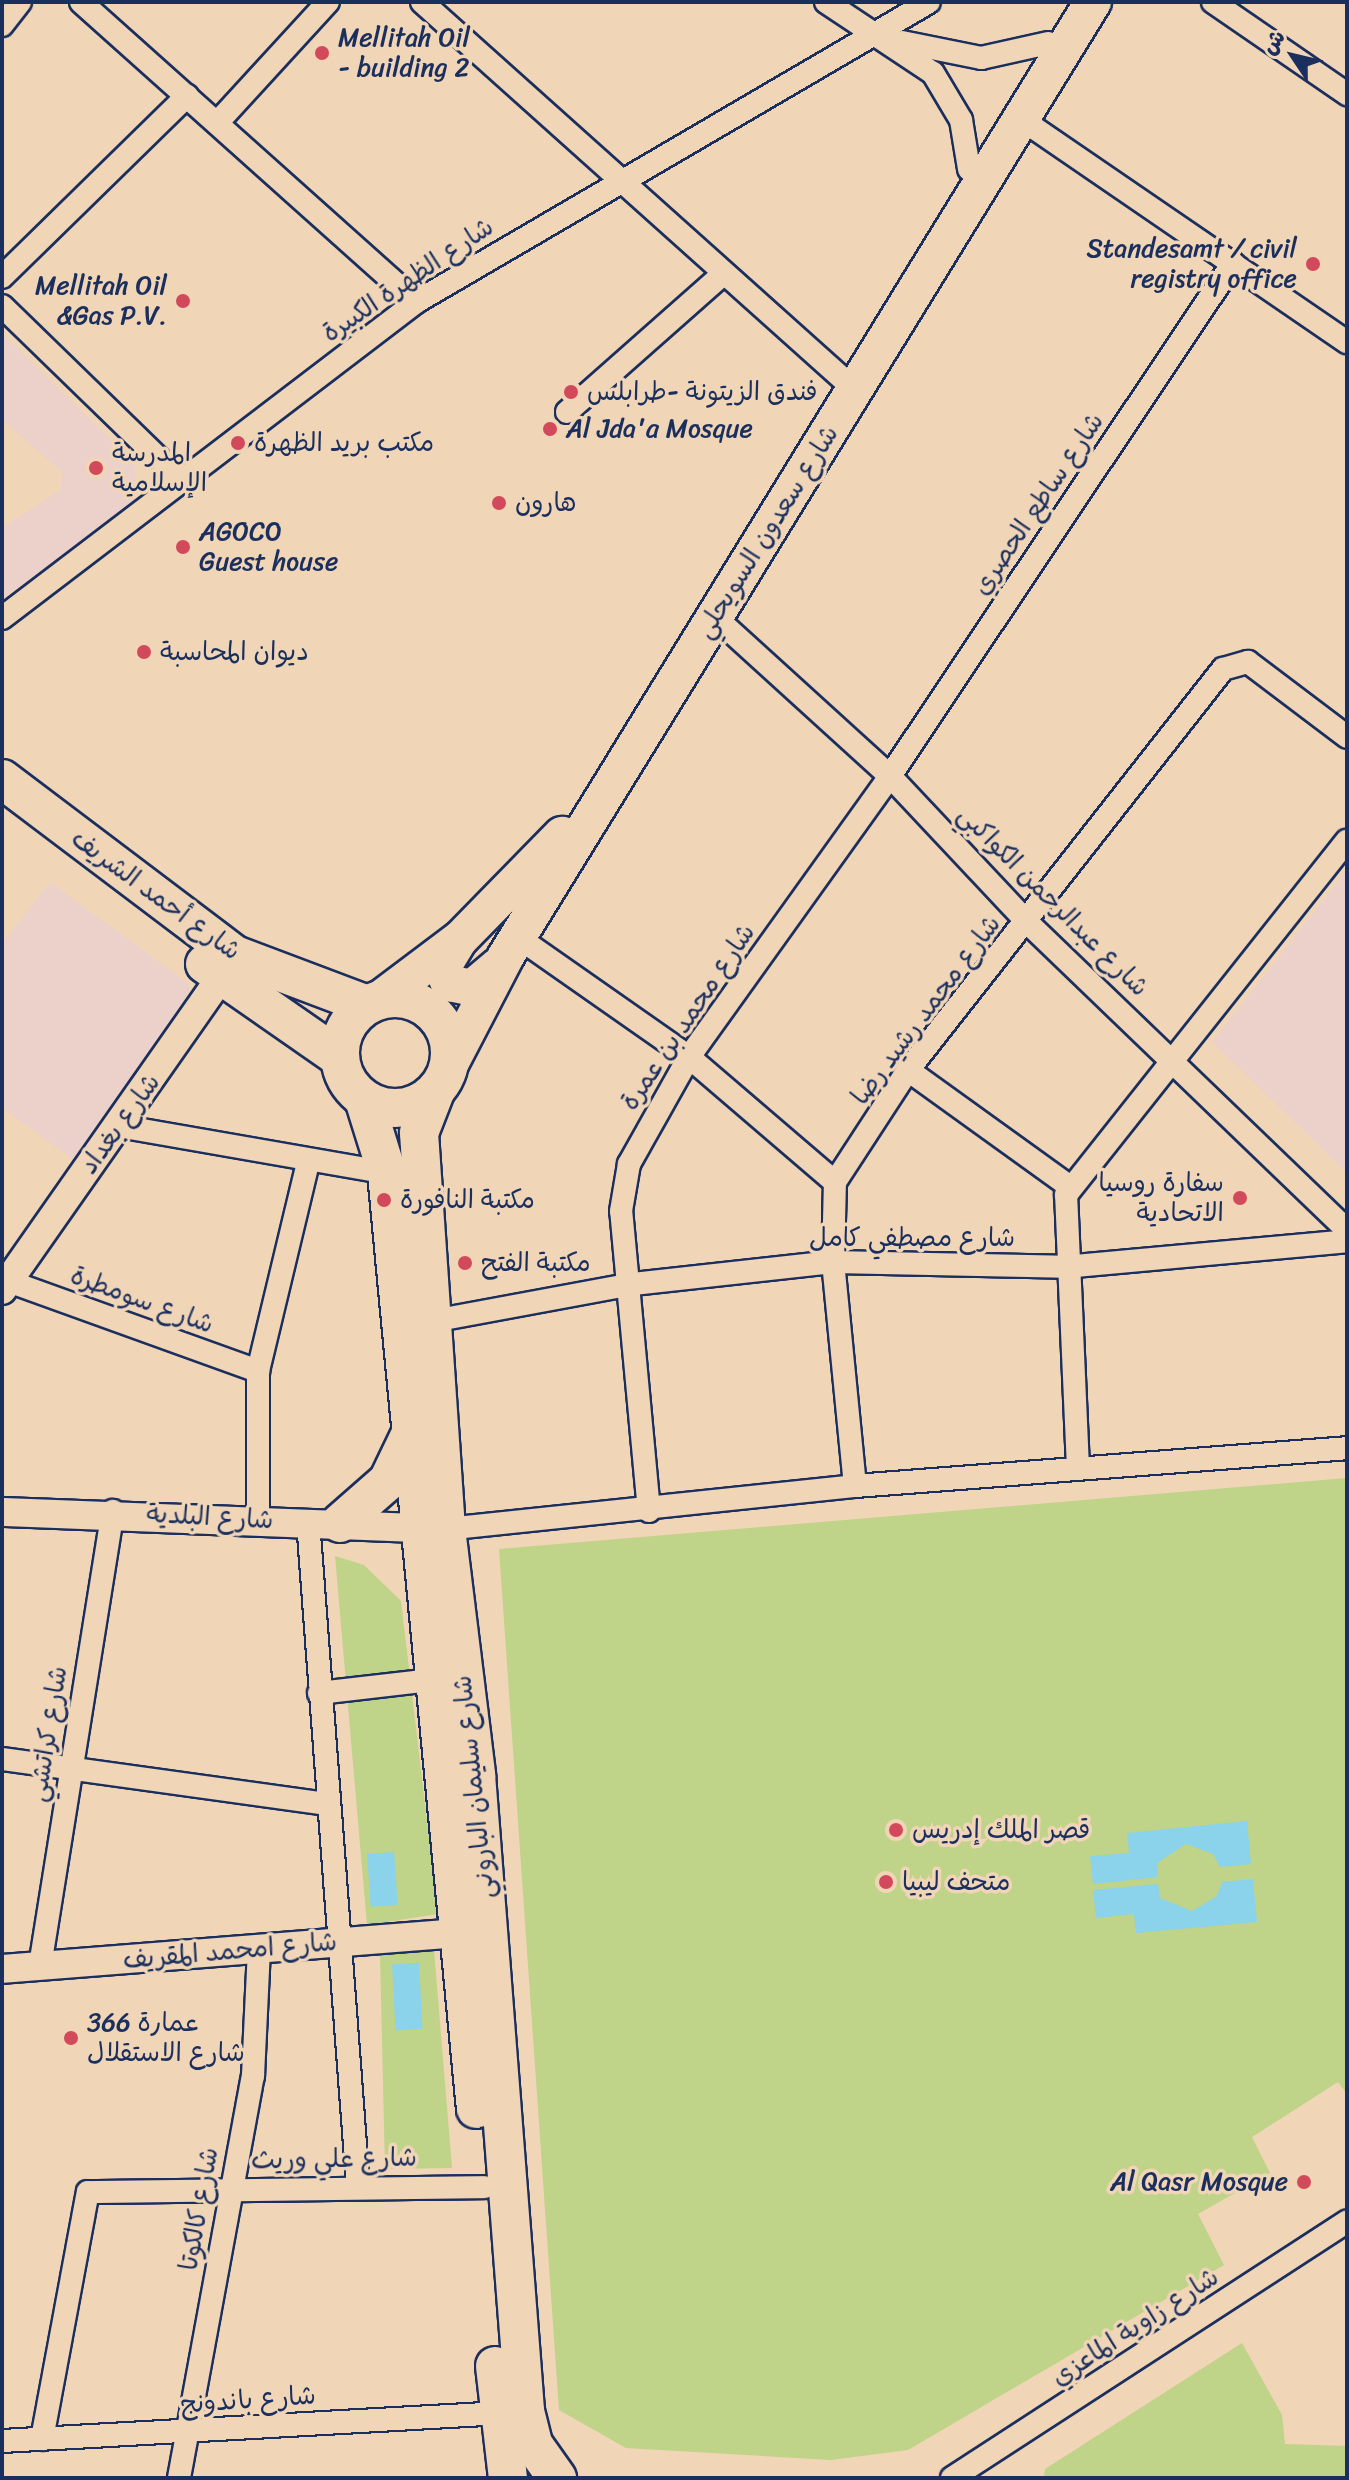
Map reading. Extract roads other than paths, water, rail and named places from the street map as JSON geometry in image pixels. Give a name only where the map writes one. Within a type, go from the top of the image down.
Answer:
[{"type":"highway","name":"شارع أحمد الشريف","points":[[2,779],[339,1057]]},
{"type":"highway","name":"شارع أحمد الشريف","points":[[2,810],[231,966],[373,1002]]},
{"type":"highway","points":[[398,997],[433,1012],[450,1047],[442,1079],[409,1107],[364,1099],[339,1057],[346,1027],[373,1002],[398,997]]},
{"type":"highway","name":"شارع سليمان الباروني","points":[[442,1079],[419,1133],[433,1321],[432,1680],[484,2187],[498,2413],[508,2478]]},
{"type":"highway","name":"شارع سليمان الباروني","points":[[364,1099],[387,1173],[413,1427],[476,1775],[525,2411],[533,2444],[557,2478]]},
{"type":"highway","points":[[324,1522],[388,1481],[413,1427]]},
{"type":"main road","name":"شارع سعدون السويحلي","points":[[373,1002],[460,939],[564,832],[1073,2]]},
{"type":"main road","name":"شارع سعدون السويحلي","points":[[442,1079],[512,947],[1093,2]]},
{"type":"main road","points":[[460,939],[442,968],[457,987],[479,985],[512,947]]},
{"type":"street","points":[[2,25],[20,2]]},
{"type":"street","points":[[81,2],[416,302]]},
{"type":"street","points":[[217,123],[328,2]]},
{"type":"street","points":[[422,2],[844,380]]},
{"type":"street","points":[[826,2],[933,73],[950,97],[969,169]]},
{"type":"street","name":"شارع الظهرة الكبيرة","points":[[2,618],[179,478],[416,302],[620,177],[929,2]]},
{"type":"street","points":[[1213,2],[1347,94]]},
{"type":"street","points":[[874,32],[981,58],[1048,43]]},
{"type":"street","points":[[2,277],[187,96]]},
{"type":"street","points":[[1021,119],[1347,342]]},
{"type":"street","name":"شارع ساطع الحصري","points":[[890,776],[1233,263]]},
{"type":"street","points":[[567,412],[723,274]]},
{"type":"street","points":[[2,306],[179,478]]},
{"type":"street","name":"شارع عبدالرحمن الكواكبي","points":[[715,617],[890,776],[1028,923],[1175,1059],[1347,1230]]},
{"type":"street","name":"شارع محمد رشيد رضا","points":[[835,1182],[908,1070],[1028,923],[1215,677],[1240,660],[1342,724]]},
{"type":"street","name":"شارع محمد بن عمرة","points":[[649,1511],[624,1185],[641,1139],[689,1057],[890,776]]},
{"type":"street","points":[[1078,1468],[1064,1267],[1070,1187],[1347,841]]},
{"type":"street","points":[[512,947],[689,1057],[835,1182],[833,1262],[855,1486]]},
{"type":"street","name":"شارع بغداد","points":[[5,1286],[231,966]]},
{"type":"street","points":[[908,1070],[1070,1187]]},
{"type":"street","points":[[119,1126],[308,1163],[387,1173]]},
{"type":"street","points":[[258,1520],[258,1371],[308,1163]]},
{"type":"street","name":"شارع مصطفي كامل","points":[[433,1321],[633,1284],[833,1262],[1064,1267],[1347,1241]]},
{"type":"street","name":"شارع سومطرة","points":[[5,1286],[258,1371]]},
{"type":"street","points":[[431,1529],[649,1511],[855,1486],[1347,1448]]},
{"type":"street","name":"شارع البلدية","points":[[2,1512],[113,1511],[431,1529]]},
{"type":"street","name":"شارع كراتشي","points":[[40,1966],[113,1511]]},
{"type":"street","points":[[324,1522],[319,1693],[358,2185]]},
{"type":"street","points":[[319,1693],[432,1680]]},
{"type":"street","points":[[2,1759],[326,1804]]},
{"type":"street","name":"شارع امحمد المقريف","points":[[2,1969],[458,1933]]},
{"type":"street","name":"شارع كالكوتا","points":[[179,2478],[190,2433],[229,2189],[253,2076],[259,1948]]},
{"type":"street","name":"شارع علي وريث","points":[[42,2439],[88,2192],[358,2185],[484,2187]]},
{"type":"street","name":"شارع زاوية الماعزي","points":[[952,2478],[1347,2221]]},
{"type":"street","name":"شارع باندونج","points":[[2,2441],[190,2433],[498,2413]]},
{"type":"water","points":[[1247,1821],[1251,1864],[1220,1867],[1213,1854],[1186,1844],[1157,1863],[1158,1877],[1093,1884],[1090,1856],[1129,1853],[1127,1833]]},
{"type":"water","points":[[394,1852],[398,1905],[371,1907],[367,1854]]},
{"type":"water","points":[[1253,1879],[1257,1922],[1136,1933],[1134,1914],[1096,1918],[1093,1890],[1158,1884],[1160,1898],[1192,1911],[1217,1896],[1222,1882]]},
{"type":"water","points":[[419,1963],[422,2029],[395,2030],[392,1964]]},
{"type":"place","name":"Mellitah Oil - building 2","points":[[322,53]]},
{"type":"place","name":"Standesamt / civil registry office","points":[[1313,264]]},
{"type":"place","name":"Mellitah Oil &Gas P.V.","points":[[183,301]]},
{"type":"place","name":"فندق الزيتونة -طرابلس","points":[[571,392]]},
{"type":"place","name":"Al Jda'a Mosque","points":[[550,429]]},
{"type":"place","name":"مكتب بريد الظهرة","points":[[238,443]]},
{"type":"place","name":"المدرسة الإسلامية","points":[[96,468]]},
{"type":"place","name":"هارون","points":[[499,503]]},
{"type":"place","name":"AGOCO Guest house","points":[[183,547]]},
{"type":"place","name":"ديوان المحاسبة","points":[[144,652]]},
{"type":"place","name":"سفارة روسيا الاتحادية","points":[[1240,1198]]},
{"type":"place","name":"مكتبة النافورة","points":[[384,1200]]},
{"type":"place","name":"مكتبة الفتح","points":[[465,1263]]},
{"type":"place","name":"قصر الملك إدريس","points":[[896,1830]]},
{"type":"place","name":"متحف ليبيا","points":[[886,1882]]},
{"type":"place","name":"عمارة 366 شارع الاستقلال","points":[[71,2038]]},
{"type":"place","name":"Al Qasr Mosque","points":[[1304,2182]]}]
